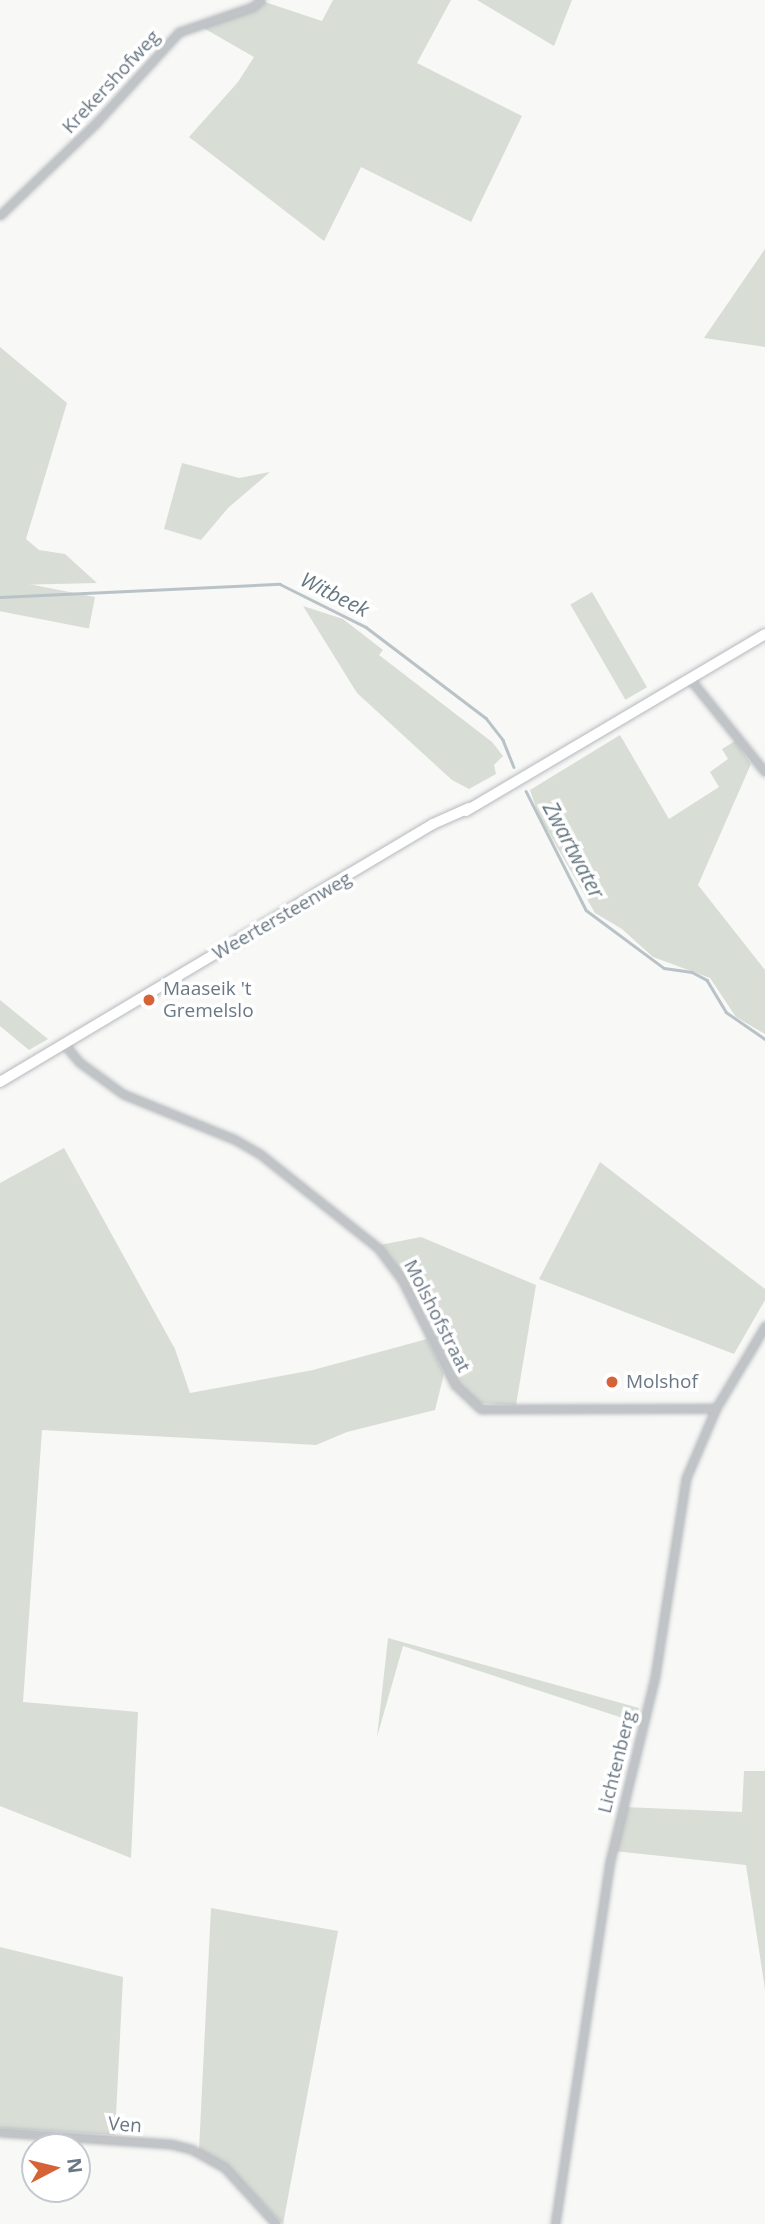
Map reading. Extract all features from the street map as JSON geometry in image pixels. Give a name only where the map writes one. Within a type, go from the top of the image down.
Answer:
[{"type":"main road","name":"Weertersteenweg","points":[[0,1082],[384,856],[433,824],[469,808],[765,635]]},
{"type":"street","name":"Krekershofweg","points":[[0,215],[95,124],[179,32],[252,7],[261,0]]},
{"type":"street","points":[[690,679],[765,772]]},
{"type":"street","name":"Molshofstraat","points":[[64,1044],[79,1062],[123,1094],[234,1139],[260,1154],[379,1248],[401,1278],[454,1385],[481,1409],[716,1408]]},
{"type":"street","name":"Lichtenberg","points":[[555,2224],[610,1861],[657,1664],[686,1478],[716,1408],[765,1326]]},
{"type":"street","name":"Ven","points":[[0,2132],[171,2144],[207,2157],[238,2180],[276,2224]]},
{"type":"shaded area","points":[[333,0],[451,0],[417,63],[522,116],[471,222],[361,167],[324,241],[189,137],[238,82],[254,57],[200,26],[265,2],[322,21]]},
{"type":"shaded area","points":[[477,0],[572,0],[554,46]]},
{"type":"shaded area","points":[[765,249],[765,347],[704,338]]},
{"type":"shaded area","points":[[0,347],[67,403],[26,539],[39,550],[65,554],[97,583],[13,585],[10,592],[0,592]]},
{"type":"shaded area","points":[[182,463],[239,478],[270,472],[228,508],[201,540],[164,529]]},
{"type":"shaded area","points":[[2,579],[95,597],[89,628],[0,611]]},
{"type":"shaded area","points":[[592,592],[647,687],[625,700],[570,604]]},
{"type":"shaded area","points":[[303,606],[343,619],[383,650],[379,655],[492,742],[503,756],[494,765],[496,774],[469,789],[452,780],[357,693]]},
{"type":"shaded area","points":[[620,735],[669,819],[719,787],[710,772],[728,759],[722,749],[735,741],[751,764],[698,885],[765,970],[765,1034],[736,1017],[710,978],[653,957],[622,929],[595,913],[538,814],[530,790]]},
{"type":"shaded area","points":[[0,1000],[48,1039],[29,1050],[0,1026]]},
{"type":"shaded area","points":[[64,1148],[175,1349],[190,1393],[313,1370],[427,1339],[444,1374],[435,1410],[347,1432],[316,1445],[42,1430],[23,1702],[138,1712],[131,1858],[0,1806],[0,1183]]},
{"type":"shaded area","points":[[600,1162],[765,1289],[765,1300],[734,1354],[539,1279]]},
{"type":"shaded area","points":[[421,1237],[536,1285],[516,1405],[479,1403],[460,1387],[421,1306],[380,1245]]},
{"type":"shaded area","points":[[388,1638],[639,1708],[635,1722],[403,1646],[377,1737]]},
{"type":"shaded area","points":[[744,1771],[765,1771],[765,1989],[746,1865],[614,1851],[624,1807],[742,1812]]},
{"type":"shaded area","points":[[211,1908],[338,1931],[283,2224],[224,2164],[199,2150]]},
{"type":"shaded area","points":[[0,1947],[123,1977],[115,2135],[0,2128]]},
{"type":"waterway","name":"Witbeek","points":[[0,597],[280,584],[366,627],[486,718],[503,740],[514,767]]},
{"type":"waterway","name":"Zwartwater","points":[[526,791],[586,910],[664,968],[692,972],[707,980],[726,1012],[765,1039]]},
{"type":"place","name":"Maaseik 't Gremelslo","points":[[149,1000]]},
{"type":"place","name":"Molshof","points":[[612,1382]]}]
